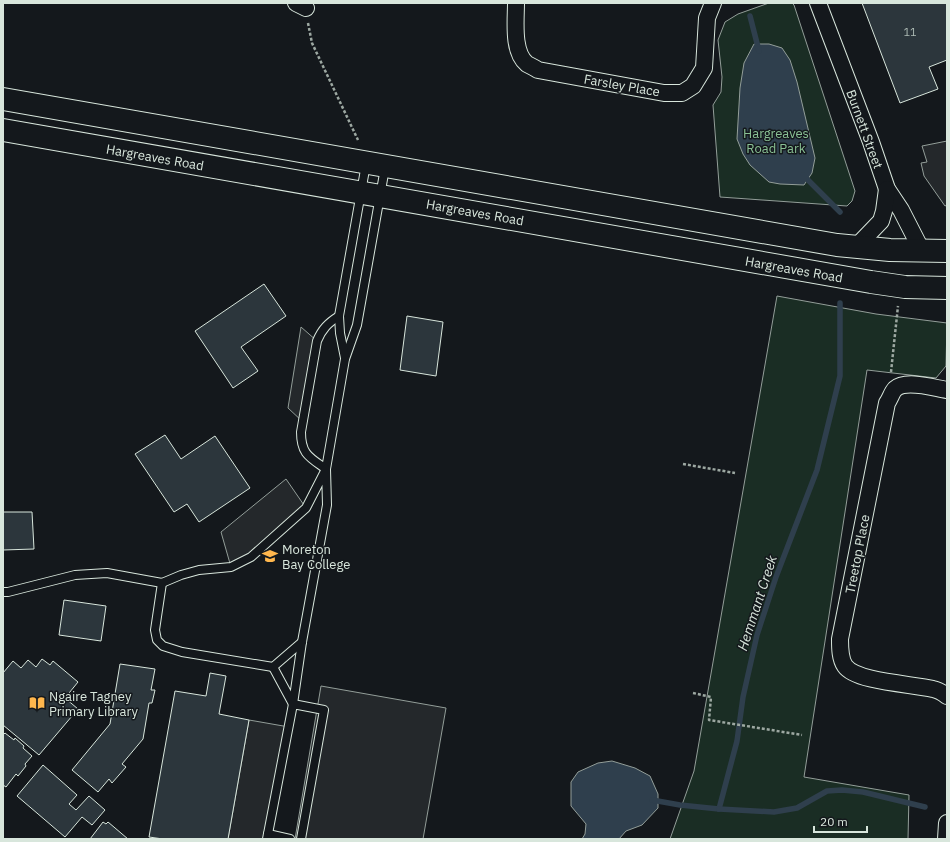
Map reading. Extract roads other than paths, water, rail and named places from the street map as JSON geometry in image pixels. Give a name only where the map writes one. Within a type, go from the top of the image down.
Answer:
[{"type":"main road","points":[[3,98],[856,248],[947,251]]},
{"type":"main road","name":"Hargreaves Road","points":[[3,130],[871,282],[905,287],[947,288]]},
{"type":"street","name":"Farsley Place","points":[[516,3],[516,32],[518,50],[526,63],[538,70],[664,93],[682,93],[693,86],[704,68],[707,18],[713,3]]},
{"type":"street","name":"Burnett Street","points":[[818,3],[871,142],[887,189],[902,210],[922,251]]},
{"type":"street","points":[[856,248],[881,221],[887,189]]},
{"type":"street","name":"Treetop Place","points":[[947,390],[914,384],[904,384],[895,389],[887,403],[840,639],[841,657],[845,666],[852,673],[868,678],[935,689],[947,696]]},
{"type":"street","points":[[946,839],[947,823]]},
{"type":"lane","points":[[345,359],[340,333],[339,316],[370,194],[376,163]]},
{"type":"lane","points":[[290,839],[268,837],[293,704],[302,642],[327,505],[326,469],[345,359],[357,325],[370,194],[376,163]]},
{"type":"lane","points":[[326,469],[308,457],[305,453],[301,442],[301,432],[320,333],[324,327],[339,316]]},
{"type":"lane","points":[[3,592],[75,575],[107,573],[162,583],[181,575],[199,570],[231,567],[251,557],[306,508],[326,469]]},
{"type":"lane","points":[[162,583],[155,630],[157,640],[163,646],[182,652],[273,667]]},
{"type":"lane","points":[[273,667],[302,642]]},
{"type":"lane","points":[[273,667],[293,704]]},
{"type":"lane","points":[[293,704],[324,710],[301,839]]},
{"type":"water","points":[[754,44],[769,44],[782,48],[790,60],[797,82],[815,158],[812,173],[804,185],[769,182],[750,165],[743,154],[737,139],[740,88],[744,63]]},
{"type":"water","points":[[612,761],[635,768],[650,776],[658,794],[658,808],[642,825],[626,831],[619,839],[582,839],[585,834],[586,824],[571,806],[571,782],[578,772],[598,763]]},
{"type":"waterway","name":"Hemmant Creek","points":[[750,16],[759,51]]},
{"type":"waterway","name":"Hemmant Creek","points":[[803,175],[840,212]]},
{"type":"waterway","name":"Hemmant Creek","points":[[652,800],[680,805],[719,809],[737,741],[743,697],[757,635],[776,577],[817,470],[840,376],[840,303]]},
{"type":"waterway","points":[[719,809],[774,812],[797,808],[827,791],[842,790],[863,792],[925,807]]},
{"type":"place","name":"Moreton Bay College","points":[[270,556]]},
{"type":"place","name":"Ngaire Tagney Primary Library","points":[[37,703]]},
{"type":"park label","name":"Hargreaves Road Park","points":[[776,140]]}]
